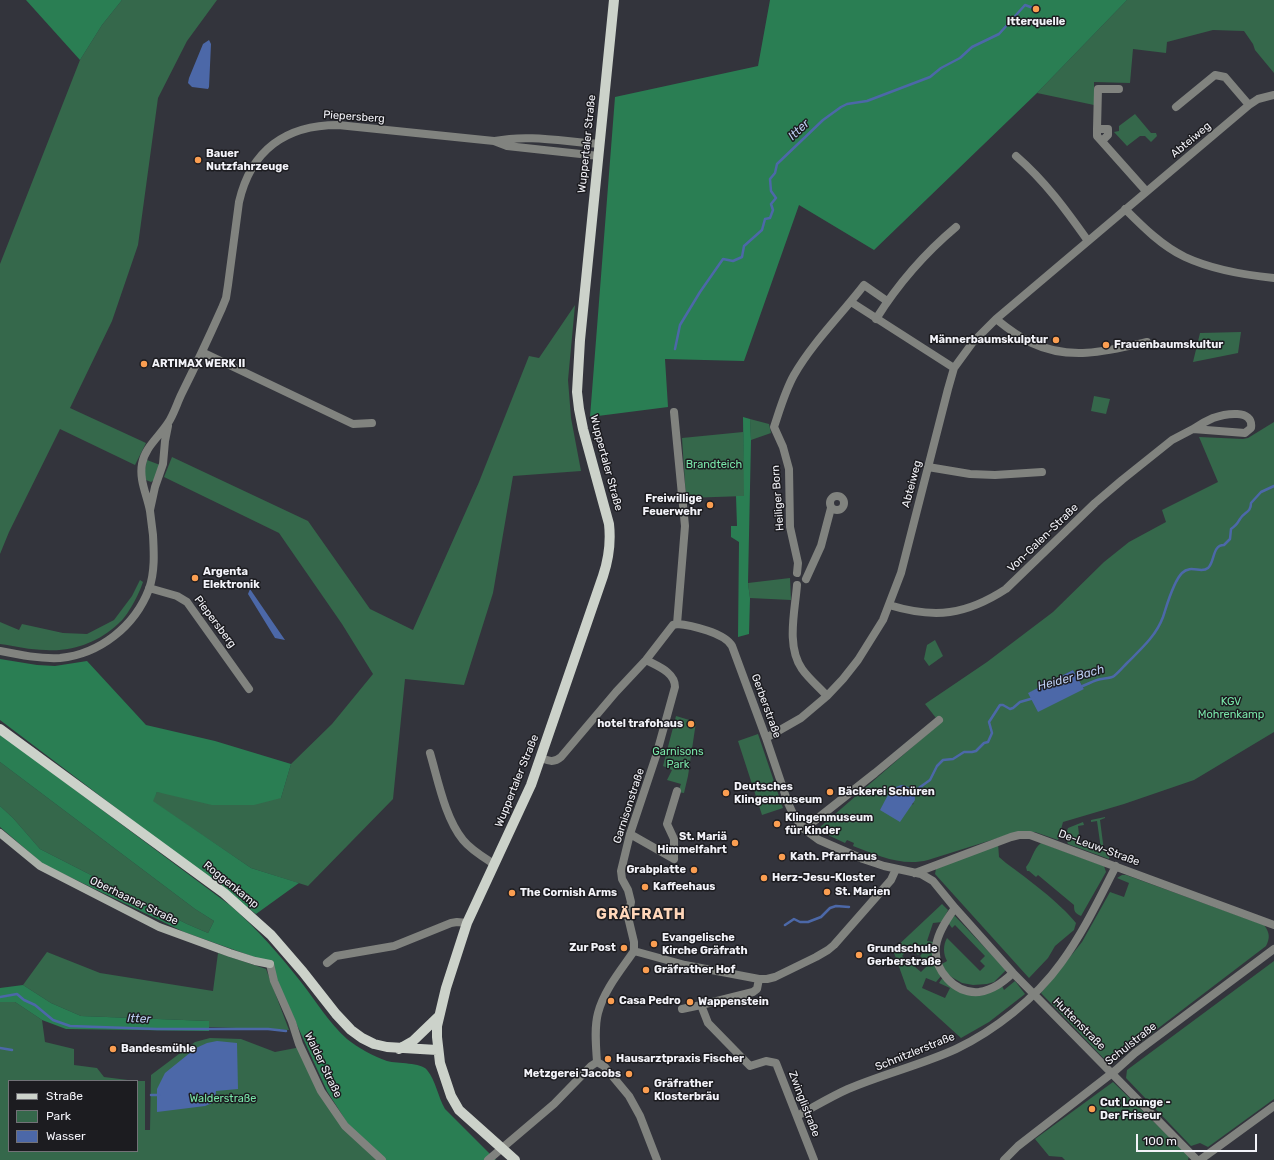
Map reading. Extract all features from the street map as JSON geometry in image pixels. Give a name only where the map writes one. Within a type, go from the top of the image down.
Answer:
[{"type":"main road","name":"Wuppertaler Straße","points":[[515,1160],[459,1110],[450,1096],[443,1077],[438,1050],[437,1032],[439,1016],[448,982],[467,923],[531,785],[604,576],[610,547],[610,524],[582,429],[577,392],[580,340],[614,0]]},
{"type":"main road","name":"Roggenkamp","points":[[0,729],[224,893],[271,935],[351,1030],[374,1044],[399,1049],[438,1050]]},
{"type":"main road","points":[[399,1049],[413,1041],[439,1016]]},
{"type":"street","points":[[1176,107],[1215,75],[1225,78],[1249,105]]},
{"type":"street","points":[[1119,89],[1098,89],[1097,136],[1146,192]]},
{"type":"street","name":"Abteiweg","points":[[766,738],[800,718],[827,696],[858,660],[874,635],[889,605],[901,573],[954,368],[973,342],[996,319],[1249,105],[1258,99],[1274,95]]},
{"type":"street","name":"Piepersberg","points":[[0,651],[36,657],[61,658],[83,653],[96,648],[113,637],[139,610],[149,588],[154,555],[150,512],[141,474],[142,464],[148,449],[168,423],[226,298],[240,202],[247,177],[252,168],[267,150],[281,139],[308,127],[333,125],[494,141],[507,146],[599,156]]},
{"type":"street","name":"Piepersberg","points":[[494,141],[508,138],[523,138],[600,144]]},
{"type":"street","points":[[1016,156],[1034,171],[1058,199],[1088,241]]},
{"type":"street","points":[[1125,209],[1147,231],[1184,257],[1228,271],[1274,278]]},
{"type":"street","points":[[876,319],[887,301],[908,274],[935,244],[956,227]]},
{"type":"street","name":"Heiliger Born","points":[[827,696],[802,669],[795,655],[793,638],[797,585],[793,578],[797,573],[798,563],[790,527],[789,469],[783,447],[774,427],[794,375],[805,358],[864,285],[887,301]]},
{"type":"street","points":[[851,302],[954,368]]},
{"type":"street","points":[[996,319],[1033,344],[1047,349],[1067,353],[1095,353],[1147,342]]},
{"type":"street","points":[[202,352],[353,424],[372,423]]},
{"type":"street","points":[[541,758],[548,761],[555,761],[561,757],[616,692],[646,660],[673,625],[676,624],[685,526],[674,412]]},
{"type":"street","name":"Von-Galen-Straße","points":[[889,605],[919,613],[937,613],[963,610],[989,600],[1006,589],[1122,480],[1172,440],[1212,418],[1245,415],[1252,424],[1248,432],[1241,434],[1193,429]]},
{"type":"street","name":"Piepersberg","points":[[150,512],[155,487],[163,464],[164,441],[168,423]]},
{"type":"street","points":[[928,467],[970,474],[995,475],[1042,472]]},
{"type":"street","points":[[797,585],[803,584],[821,546],[831,508]]},
{"type":"street","points":[[797,573],[803,574],[806,579]]},
{"type":"street","name":"Piepersberg","points":[[149,588],[178,596],[187,602],[249,689]]},
{"type":"street","name":"Gerberstraße","points":[[676,624],[714,634],[725,638],[731,643],[788,803],[794,816],[804,829],[819,840],[838,849],[874,863],[896,869]]},
{"type":"street","name":"Garnisonstraße","points":[[634,951],[634,942],[628,917],[631,902],[621,871],[630,834],[650,775],[675,687],[674,680],[669,673],[646,660]]},
{"type":"street","points":[[804,829],[868,779],[939,720]]},
{"type":"street","points":[[430,753],[445,804],[454,826],[467,844],[494,864]]},
{"type":"street","points":[[630,834],[674,859],[674,839],[667,824],[677,791]]},
{"type":"street","name":"Oberhaaner Straße","points":[[0,833],[40,866],[159,927],[230,954],[270,964]]},
{"type":"street","name":"De-Leuw-Straße","points":[[915,873],[973,850],[1019,835],[1033,836],[1274,924]]},
{"type":"street","name":"Schnitzlerstraße","points":[[797,1116],[848,1089],[956,1048],[987,1031],[1015,1010],[1033,994],[1060,964],[1085,926],[1116,866]]},
{"type":"street","points":[[597,1062],[596,1024],[598,1012],[611,986],[634,951],[685,966],[759,979],[771,979],[828,950],[834,945],[891,880],[896,869]]},
{"type":"street","name":"Huttenstraße","points":[[896,869],[915,873],[927,877],[932,881],[1013,973],[1197,1160]]},
{"type":"street","points":[[955,908],[943,927],[936,946],[938,963],[941,971],[947,979],[961,988],[969,991],[980,992],[996,986],[1013,973]]},
{"type":"street","points":[[327,963],[336,956],[394,946],[451,923],[467,923]]},
{"type":"street","name":"Schulstraße","points":[[1004,1160],[1018,1146],[1112,1073],[1135,1053],[1274,949]]},
{"type":"street","name":"Walder Straße","points":[[270,964],[274,981],[292,1022],[299,1044],[321,1091],[345,1126],[382,1160]]},
{"type":"street","points":[[682,1009],[701,1007],[753,992],[757,989],[759,979]]},
{"type":"street","name":"Zwinglistraße","points":[[701,1007],[708,1023],[750,1066],[766,1061],[776,1063],[814,1160]]},
{"type":"street","points":[[488,1160],[554,1104],[591,1066],[597,1062]]},
{"type":"street","points":[[597,1062],[604,1066],[629,1096],[640,1116],[657,1160]]},
{"type":"street","points":[[1200,1160],[1274,1106]]},
{"type":"green space","points":[[26,0],[122,0],[102,25],[80,60]]},
{"type":"green space","points":[[122,0],[217,0],[187,41],[158,98],[138,245],[112,321],[70,408],[146,443],[135,465],[60,429],[9,532],[0,554],[0,264],[80,60],[102,25]]},
{"type":"green space","points":[[770,0],[1127,0],[1037,93],[874,250],[799,205],[744,361],[665,359],[668,407],[590,417],[615,97],[758,66]]},
{"type":"green space","points":[[1127,0],[1274,0],[1274,73],[1255,50],[1253,44],[1244,31],[1213,30],[1167,42],[1166,53],[1133,49],[1130,83],[1094,82],[1094,105],[1037,93]]},
{"type":"green space","points":[[1135,114],[1151,133],[1156,133],[1157,136],[1151,142],[1145,136],[1140,136],[1127,146],[1114,132],[1119,131],[1119,126]]},
{"type":"green space","points":[[575,305],[568,380],[571,418],[581,471],[513,476],[493,593],[464,685],[405,679],[393,799],[308,886],[251,868],[152,801],[157,792],[281,798],[291,764],[332,724],[373,674],[342,624],[279,533],[164,477],[172,457],[308,521],[370,609],[413,630],[479,482],[529,356],[539,358]]},
{"type":"green space","points":[[1241,332],[1238,353],[1193,362],[1200,333]]},
{"type":"green space","points":[[1094,396],[1110,399],[1106,414],[1091,411]]},
{"type":"green space","points":[[743,417],[750,419],[751,440],[748,583],[750,598],[749,634],[738,637],[739,542],[731,537],[731,526],[737,526],[736,496],[744,496]]},
{"type":"green space","points":[[750,419],[769,424],[771,433],[751,440]]},
{"type":"green space","name":"KGV Mohrenkamp","points":[[1274,422],[1274,732],[1194,780],[1124,804],[1063,822],[1058,840],[1035,832],[1017,832],[928,860],[909,862],[890,859],[871,853],[853,846],[854,843],[847,840],[845,843],[830,836],[819,828],[940,723],[925,704],[987,662],[1053,612],[1104,562],[1129,542],[1166,522],[1162,510],[1218,482],[1199,437],[1248,438]],"holes":[[[1073,670],[1084,689],[1029,693]],[[894,788],[914,804],[880,810]]]},
{"type":"green space","name":"Brandteich","points":[[743,432],[745,496],[686,498],[682,438]]},
{"type":"green space","points":[[147,460],[160,465],[154,480],[151,482],[146,480],[144,474]]},
{"type":"green space","points":[[790,578],[791,600],[750,598],[748,583]]},
{"type":"green space","points":[[140,580],[143,582],[126,616],[111,630],[94,641],[75,647],[56,650],[34,649],[0,644],[0,622],[19,630],[22,624],[63,633],[87,634],[114,620],[132,596]]},
{"type":"green space","points":[[935,640],[943,656],[929,666],[924,659],[927,645]]},
{"type":"green space","points":[[0,659],[37,665],[55,666],[87,661],[146,725],[215,741],[291,764],[281,798],[254,805],[212,805],[157,792],[153,801],[251,868],[299,883],[256,914],[0,720]]},
{"type":"green space","name":"Garnisons Park","points":[[676,716],[696,722],[684,793],[678,792],[681,784],[667,780],[672,770],[663,766]]},
{"type":"green space","points":[[0,734],[231,906],[276,952],[301,982],[328,1019],[347,1039],[361,1049],[387,1061],[424,1067],[433,1079],[445,1109],[496,1160],[384,1160],[348,1124],[327,1091],[273,972],[260,959],[184,932],[43,864],[0,827],[0,806],[13,818],[40,849],[187,924],[208,933],[214,921],[195,909],[0,762]]},
{"type":"green space","points":[[758,734],[783,808],[762,815],[738,741]]},
{"type":"green space","points":[[0,762],[195,909],[214,921],[208,933],[187,924],[40,849],[13,818],[0,806]]},
{"type":"green space","points":[[1105,817],[1100,820],[1104,851],[1110,851],[1109,859],[1068,844],[1065,836],[1068,828],[1083,822],[1084,825],[1078,826],[1080,843],[1086,843],[1087,847],[1093,850],[1101,849],[1097,821],[1091,822],[1091,820]]},
{"type":"green space","points":[[998,843],[999,857],[1052,899],[1076,923],[1074,930],[1055,946],[1048,958],[1029,978],[935,874],[936,869]]},
{"type":"green space","points":[[1041,843],[1104,866],[1106,872],[1081,916],[1075,912],[1074,905],[1038,875],[1036,877],[1027,871],[1026,867],[1036,848]]},
{"type":"green space","points":[[1122,875],[1126,875],[1264,925],[1269,938],[1266,946],[1110,1065],[1041,993],[1082,942],[1110,892],[1124,897],[1129,883],[1117,878]]},
{"type":"green space","points":[[942,904],[948,910],[942,922],[933,923],[927,941],[934,943],[926,946],[918,955],[910,947],[902,956],[921,972],[929,964],[920,956],[927,948],[933,946],[942,975],[936,982],[926,978],[922,988],[945,998],[950,988],[939,983],[943,977],[960,990],[1002,986],[1004,990],[1015,981],[1025,994],[989,1022],[961,1038],[907,989],[893,950]]},
{"type":"green space","points":[[953,914],[1006,970],[994,982],[973,985],[962,983],[948,975],[942,964],[947,961],[944,950],[947,938],[980,971],[985,966],[980,961],[985,956],[955,925],[952,928],[947,921]]},
{"type":"green space","points":[[47,952],[100,973],[213,991],[218,953],[266,969],[289,1030],[209,1027],[209,1021],[81,1016],[51,1003],[23,985]]},
{"type":"green space","points":[[1274,961],[1274,1099],[1208,1147],[1200,1143],[1191,1146],[1126,1078],[1127,1070]]},
{"type":"green space","points":[[23,985],[51,1003],[81,1016],[209,1021],[209,1031],[66,1029],[42,1020],[15,1002],[0,1002],[0,988]]},
{"type":"green space","name":"Walderstraße","points":[[0,1002],[15,1002],[42,1020],[45,1042],[74,1049],[74,1065],[97,1068],[104,1077],[128,1080],[8,1080],[8,1152],[138,1152],[138,1081],[145,1081],[145,1130],[150,1130],[151,1075],[195,1042],[210,1038],[241,1039],[275,1052],[301,1047],[320,1091],[379,1160],[0,1160]]},
{"type":"green space","points":[[1113,1082],[1189,1156],[1188,1160],[1065,1160],[1062,1157],[1049,1156],[1035,1139]]},
{"type":"water","points":[[209,40],[211,44],[209,87],[208,89],[192,87],[188,83],[189,78],[203,44]]},
{"type":"water","points":[[250,589],[285,640],[275,638],[248,594]]},
{"type":"water","points":[[1073,670],[1084,689],[1038,712],[1028,693]]},
{"type":"water","points":[[903,785],[912,790],[915,800],[900,822],[880,810],[886,798],[892,791]]},
{"type":"water","points":[[217,1041],[237,1043],[238,1089],[216,1091],[215,1102],[205,1106],[157,1112],[157,1089],[165,1073],[196,1048],[207,1043]]},
{"type":"waterway","name":"Itter","points":[[675,349],[680,325],[700,292],[723,259],[733,261],[742,257],[744,246],[762,230],[765,219],[770,218],[773,210],[771,204],[776,198],[771,191],[770,179],[775,173],[777,164],[823,120],[847,104],[867,101],[930,77],[941,68],[960,58],[972,47],[999,34],[1025,5],[1036,9]]},
{"type":"waterway","name":"Heider Bach","points":[[1080,687],[1097,680],[1114,676],[1143,647],[1160,624],[1173,588],[1182,573],[1189,569],[1205,570],[1208,568],[1217,548],[1224,545],[1230,539],[1231,529],[1249,511],[1251,503],[1261,492],[1274,486]]},
{"type":"waterway","name":"Heider Bach","points":[[916,790],[930,780],[937,766],[943,760],[953,759],[964,752],[976,751],[984,743],[988,742],[992,733],[989,722],[1000,705],[1010,709],[1020,702],[1034,698]]},
{"type":"waterway","name":"Heider Bach","points":[[785,925],[794,919],[800,922],[808,922],[821,917],[830,908],[836,906],[849,907]]},
{"type":"waterway","name":"Itter","points":[[0,997],[17,994],[24,1000],[35,1005],[53,1020],[70,1026],[157,1029],[268,1029],[286,1031]]},
{"type":"waterway","points":[[0,1048],[12,1050]]},
{"type":"waterway","points":[[151,1095],[159,1095]]},
{"type":"place","name":"Itterquelle","points":[[1036,9]]},
{"type":"place","name":"Bauer Nutzfahrzeuge","points":[[198,160]]},
{"type":"place","name":"Männerbaumskulptur","points":[[1056,340]]},
{"type":"place","name":"Frauenbaumskultur","points":[[1106,345]]},
{"type":"place","name":"ARTIMAX WERK II","points":[[144,364]]},
{"type":"place","name":"Freiwillige Feuerwehr","points":[[710,505]]},
{"type":"place","name":"Argenta Elektronik","points":[[195,578]]},
{"type":"place","name":"hotel trafohaus","points":[[691,724]]},
{"type":"place","name":"Bäckerei Schüren","points":[[830,792]]},
{"type":"place","name":"Deutsches Klingenmuseum","points":[[726,793]]},
{"type":"place","name":"Klingenmuseum für Kinder","points":[[777,824]]},
{"type":"place","name":"St. Mariä Himmelfahrt","points":[[735,843]]},
{"type":"place","name":"Kath. Pfarrhaus","points":[[782,857]]},
{"type":"place","name":"Grabplatte","points":[[694,870]]},
{"type":"place","name":"Herz-Jesu-Kloster","points":[[764,878]]},
{"type":"place","name":"Kaffeehaus","points":[[645,887]]},
{"type":"place","name":"St. Marien","points":[[827,892]]},
{"type":"place","name":"The Cornish Arms","points":[[512,893]]},
{"type":"place","name":"Evangelische Kirche Gräfrath","points":[[654,944]]},
{"type":"place","name":"Zur Post","points":[[624,948]]},
{"type":"place","name":"Grundschule Gerberstraße","points":[[859,955]]},
{"type":"place","name":"Gräfrather Hof","points":[[646,970]]},
{"type":"place","name":"Casa Pedro","points":[[611,1001]]},
{"type":"place","name":"Wappenstein","points":[[690,1002]]},
{"type":"place","name":"Bandesmühle","points":[[113,1049]]},
{"type":"place","name":"Hausarztpraxis Fischer","points":[[608,1059]]},
{"type":"place","name":"Metzgerei Jacobs","points":[[629,1074]]},
{"type":"place","name":"Gräfrather Klosterbräu","points":[[646,1090]]},
{"type":"place","name":"Cut Lounge - Der Friseur","points":[[1092,1109]]},
{"type":"district","name":"GRÄFRATH","points":[[641,915]]}]
